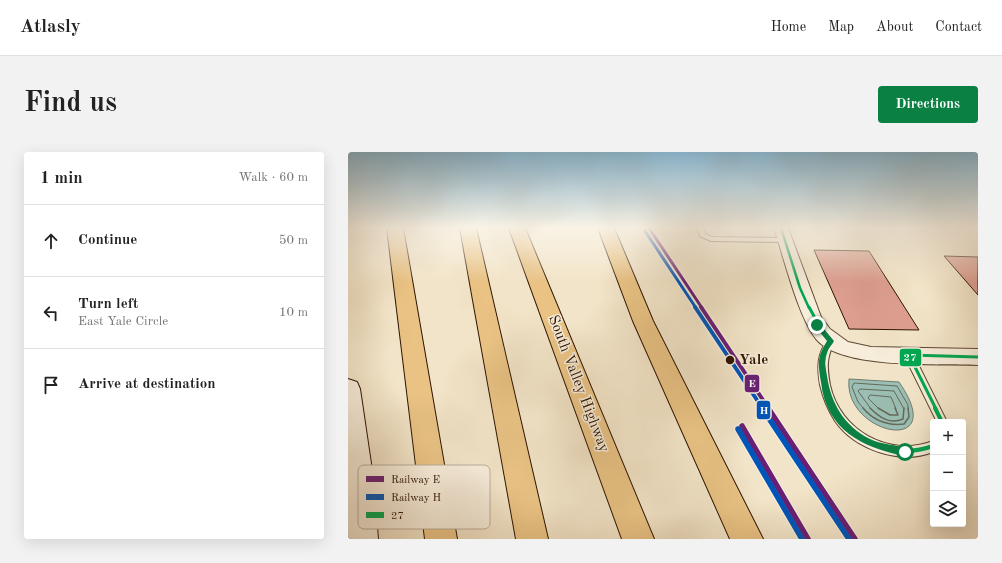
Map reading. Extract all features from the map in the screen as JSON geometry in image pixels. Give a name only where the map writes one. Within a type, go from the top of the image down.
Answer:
[{"type":"highway","points":[[398,246],[429,465]]},
{"type":"highway","points":[[472,246],[532,539]]},
{"type":"highway","name":"South Valley Highway","points":[[524,246],[638,539]]},
{"type":"highway","points":[[614,246],[643,321],[747,539]]},
{"type":"highway","points":[[439,529],[440,539]]},
{"type":"street","points":[[787,246],[813,318],[823,334],[843,348],[859,352],[978,357]]},
{"type":"street","points":[[348,389],[352,455],[358,505]]},
{"type":"street","points":[[361,529],[362,539]]},
{"type":"lane","points":[[831,341],[823,354],[825,387],[832,410],[846,427],[867,441],[895,450],[916,452],[930,448]]},
{"type":"lane","points":[[909,355],[941,419]]},
{"type":"water","points":[[849,379],[899,382],[912,406],[912,421],[904,429],[891,430],[876,424],[862,414],[852,398]]},
{"type":"building","points":[[814,250],[869,251],[919,330],[849,329]]},
{"type":"building","points":[[944,256],[978,257],[978,295]]},
{"type":"rail line","name":"H","points":[[655,246],[849,539]]},
{"type":"rail line","name":"E","points":[[661,246],[855,539]]},
{"type":"rail line","name":"E","points":[[742,426],[808,539]]},
{"type":"rail line","name":"H","points":[[738,429],[802,539]]},
{"type":"transit line","name":"27","points":[[787,246],[806,302],[821,329],[831,341],[824,355],[823,371],[828,397],[839,419],[857,436],[882,448],[908,452],[930,447]]},
{"type":"transit line","name":"27","points":[[941,419],[909,355],[978,357]]},
{"type":"place","name":"Yale","points":[[730,360]]},
{"type":"route","points":[[817,325],[823,334],[831,341],[823,354],[822,368],[825,387],[832,410],[846,427],[860,437],[883,448],[905,452]]}]
